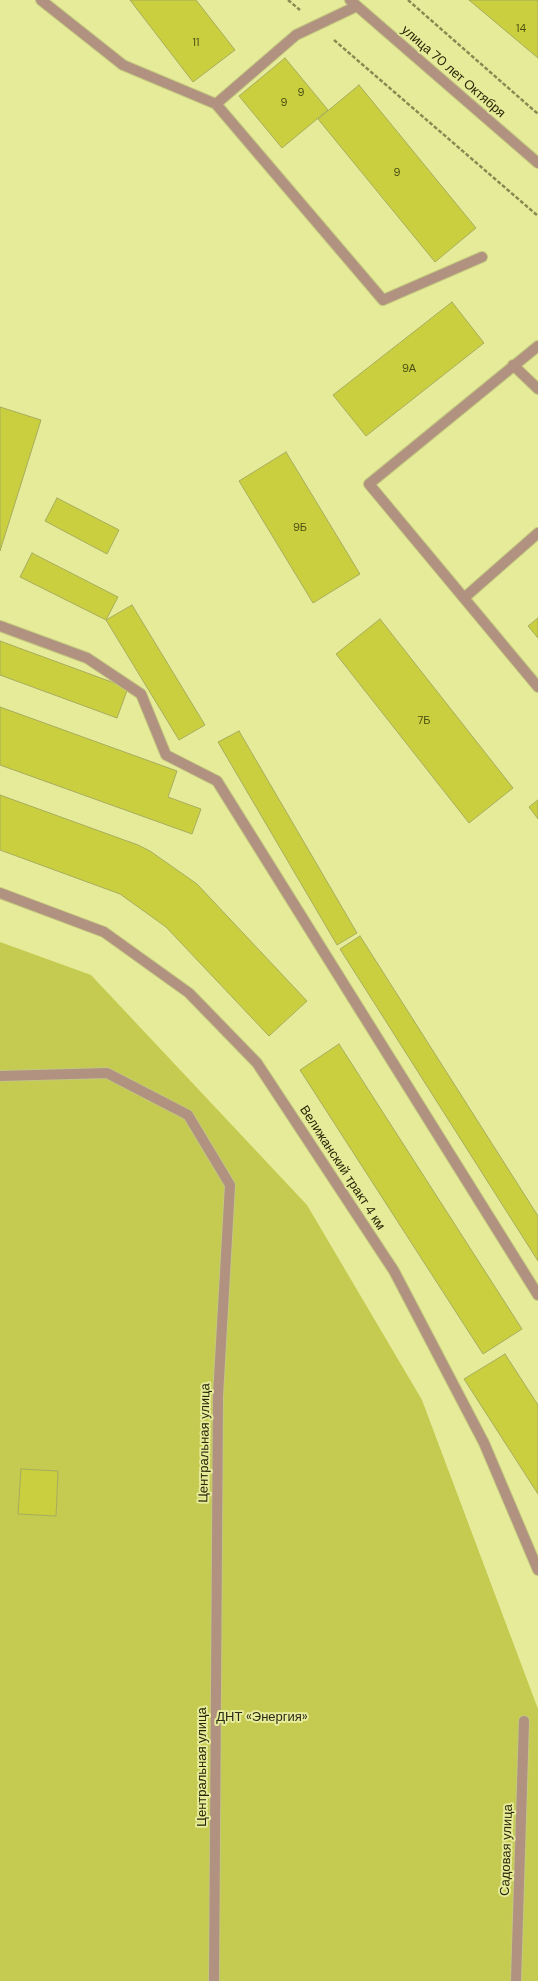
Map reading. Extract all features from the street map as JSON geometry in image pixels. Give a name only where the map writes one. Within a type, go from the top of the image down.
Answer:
[{"type":"street","points":[[41,0],[123,65],[216,104],[383,300],[482,257]]},
{"type":"street","points":[[216,104],[296,35],[317,25],[354,3]]},
{"type":"street","name":"улица 70 лет Октября","points":[[354,3],[538,163]]},
{"type":"street","points":[[538,346],[369,484],[538,687]]},
{"type":"street","points":[[513,365],[538,390]]},
{"type":"street","points":[[464,598],[538,533]]},
{"type":"street","points":[[0,626],[87,658],[141,694],[166,755],[217,781],[538,1295]]},
{"type":"street","name":"Велижанский тракт 4 км","points":[[0,893],[104,932],[189,993],[257,1063],[394,1271],[484,1443],[538,1570]]},
{"type":"street","name":"Центральная улица","points":[[0,1076],[107,1073],[188,1115],[230,1185],[218,1396],[214,1981]]},
{"type":"street","name":"Садовая улица","points":[[516,1981],[524,1721]]},
{"type":"path","points":[[288,0],[538,216]]},
{"type":"path","points":[[408,0],[538,114]]},
{"type":"green space","name":"ДНТ «Энергия»","points":[[0,942],[91,975],[307,1205],[422,1400],[538,1709],[538,1981],[0,1981]]},
{"type":"building","points":[[130,0],[196,0],[235,50],[193,82]]},
{"type":"building","points":[[469,0],[538,0],[538,58]]},
{"type":"building","points":[[285,58],[328,110],[282,148],[239,96]]},
{"type":"building","points":[[359,85],[476,228],[435,262],[318,119]]},
{"type":"building","points":[[452,302],[484,343],[366,436],[333,395]]},
{"type":"building","points":[[0,407],[41,420],[0,551]]},
{"type":"building","points":[[286,452],[360,574],[313,603],[239,481]]},
{"type":"building","points":[[57,498],[119,530],[107,554],[45,521]]},
{"type":"building","points":[[32,553],[118,597],[106,620],[20,577]]},
{"type":"building","points":[[132,605],[205,725],[179,740],[106,620]]},
{"type":"building","points":[[538,618],[538,638],[528,626]]},
{"type":"building","points":[[380,619],[513,788],[469,823],[336,654]]},
{"type":"building","points":[[0,641],[128,688],[117,718],[0,675]]},
{"type":"building","points":[[0,707],[177,771],[168,797],[201,809],[192,834],[0,765]]},
{"type":"building","points":[[239,731],[357,933],[337,945],[218,742]]},
{"type":"building","points":[[0,795],[138,845],[150,851],[197,884],[307,1001],[269,1036],[166,927],[120,894],[0,850]]},
{"type":"building","points":[[538,800],[538,819],[529,807]]},
{"type":"building","points":[[360,936],[538,1216],[538,1261],[340,949]]},
{"type":"building","points":[[339,1044],[522,1329],[483,1354],[300,1070]]},
{"type":"building","points":[[505,1354],[538,1405],[538,1494],[464,1379]]},
{"type":"building","points":[[21,1469],[58,1471],[56,1516],[18,1514]]}]
